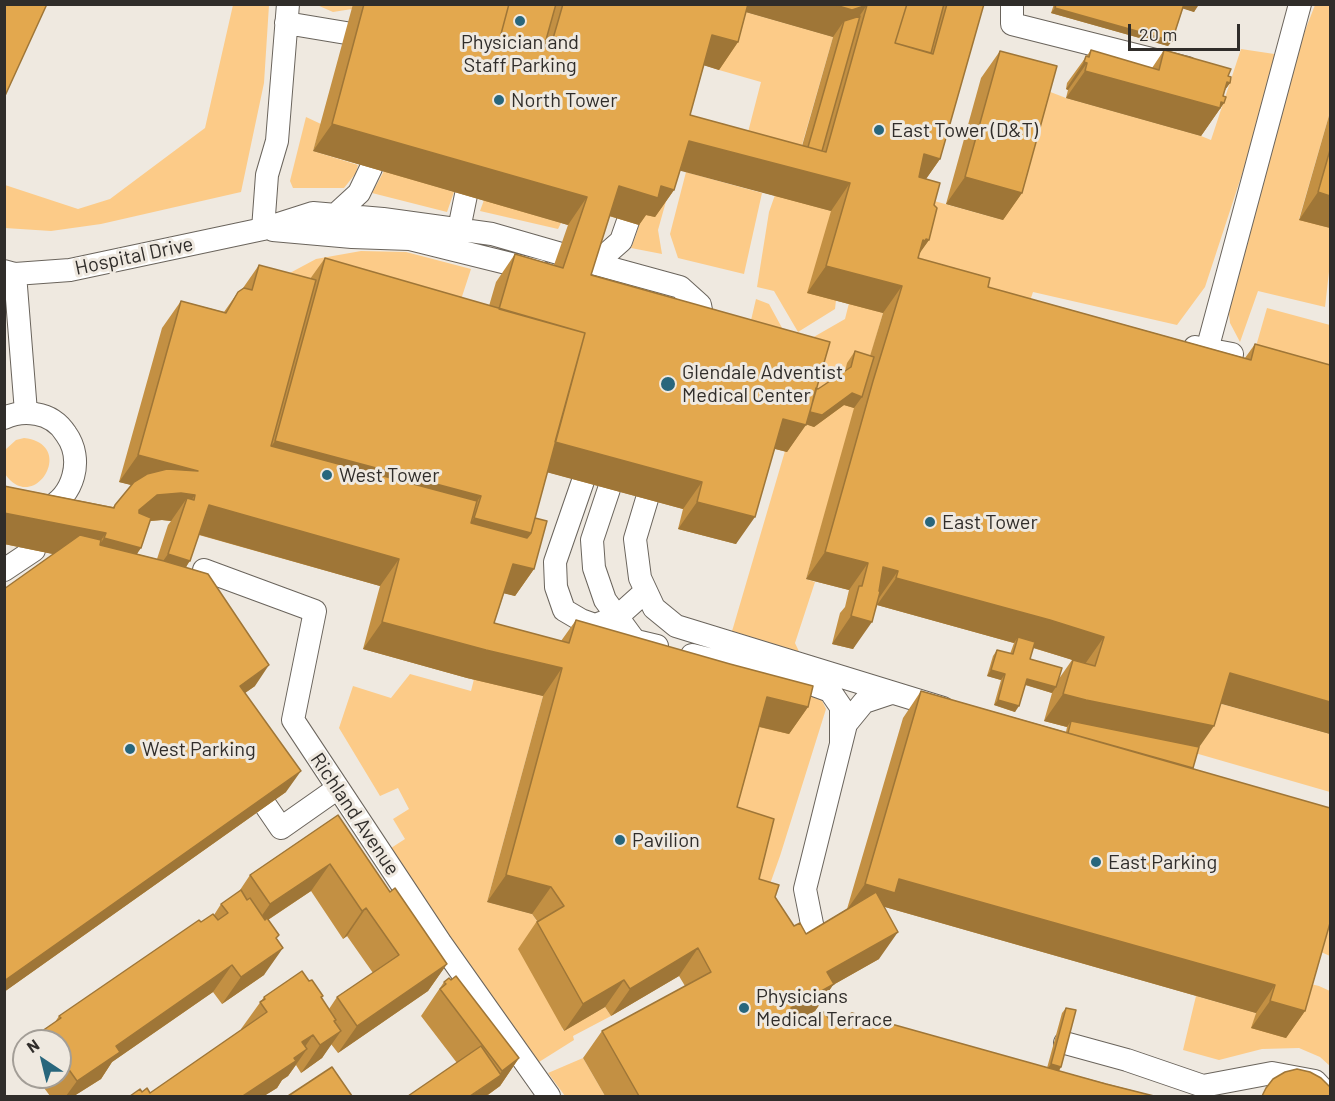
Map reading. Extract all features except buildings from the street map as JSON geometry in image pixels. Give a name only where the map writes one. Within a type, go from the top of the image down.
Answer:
[{"type":"lane","points":[[1012,4],[1012,24],[1191,69]]},
{"type":"lane","points":[[1207,350],[1300,4]]},
{"type":"lane","points":[[263,229],[267,175],[277,141],[287,14],[346,33]]},
{"type":"lane","points":[[335,215],[358,193],[371,168]]},
{"type":"lane","points":[[459,229],[466,195]]},
{"type":"lane","points":[[313,213],[383,219],[492,234],[555,264],[410,239],[352,237],[263,229],[313,213]]},
{"type":"lane","points":[[590,269],[621,241],[628,221]]},
{"type":"lane","name":"Hospital Drive","points":[[10,273],[70,270],[263,229]]},
{"type":"lane","points":[[590,269],[650,300]]},
{"type":"lane","points":[[590,269],[680,287],[700,305],[704,326],[700,338]]},
{"type":"lane","points":[[10,273],[15,415],[45,416],[61,427],[73,443],[76,462],[72,482],[61,498],[45,509],[26,513],[10,512]]},
{"type":"lane","points":[[1172,343],[1232,354]]},
{"type":"lane","points":[[583,481],[555,562],[556,587],[564,610],[595,625],[617,617],[646,591]]},
{"type":"lane","points":[[609,489],[592,540],[594,568],[605,600],[636,641],[718,650],[961,713]]},
{"type":"lane","points":[[647,499],[635,539],[640,578],[654,608],[676,626],[718,650],[830,691],[841,707],[841,742]]},
{"type":"lane","points":[[44,525],[53,503]]},
{"type":"lane","points":[[4,570],[34,550]]},
{"type":"lane","name":"Richland Avenue","points":[[204,570],[315,611],[293,720],[440,942],[549,1096]]},
{"type":"lane","points":[[820,941],[813,929],[805,889],[846,723],[864,702],[891,693]]},
{"type":"lane","points":[[266,806],[281,828],[338,788]]},
{"type":"lane","points":[[1065,1043],[1128,1060],[1203,1086],[1272,1073],[1315,1081],[1329,1096]]},
{"type":"shaded area","points":[[233,5],[269,5],[264,83],[241,192],[101,224],[51,231],[5,228],[5,185],[78,209],[110,199],[205,128]]},
{"type":"shaded area","points":[[317,5],[353,5],[352,9],[333,12]]},
{"type":"shaded area","points":[[1315,5],[1330,5],[1330,112],[1299,219],[1330,228],[1330,263],[1325,307],[1258,291],[1240,342],[1230,323],[1227,296],[1299,46]]},
{"type":"shaded area","points":[[735,9],[833,37],[793,176],[747,136],[761,82],[719,70]]},
{"type":"shaded area","points":[[1241,49],[1281,55],[1205,287],[1177,325],[1033,292],[1021,328],[904,267],[927,199],[1003,220],[1040,88],[1066,98],[1211,140]]},
{"type":"shaded area","points":[[306,117],[321,124],[313,151],[358,165],[356,173],[344,188],[293,188],[290,181]]},
{"type":"shaded area","points":[[675,169],[658,230],[662,254],[631,248],[642,214]]},
{"type":"shaded area","points":[[384,171],[454,192],[447,212],[372,193]]},
{"type":"shaded area","points":[[686,172],[762,193],[744,274],[678,258],[670,234]]},
{"type":"shaded area","points":[[775,195],[831,211],[835,309],[798,332],[774,291],[757,287],[769,212]]},
{"type":"shaded area","points":[[484,200],[561,223],[558,229],[480,211]]},
{"type":"shaded area","points":[[361,251],[406,252],[471,269],[454,321],[288,274],[316,259]]},
{"type":"shaded area","points":[[756,299],[769,304],[787,337],[744,350]]},
{"type":"shaded area","points":[[849,303],[883,313],[806,579],[815,582],[795,643],[826,709],[760,912],[718,834],[711,691],[733,628],[785,451],[787,451],[798,346],[845,319]]},
{"type":"shaded area","points":[[1267,308],[1330,325],[1330,397],[1248,374]]},
{"type":"shaded area","points":[[24,438],[40,443],[48,452],[49,463],[46,474],[38,483],[28,487],[16,485],[5,474],[5,450],[16,440]]},
{"type":"shaded area","points":[[410,674],[471,691],[474,679],[543,696],[487,902],[532,914],[545,933],[563,1031],[605,1007],[611,1016],[573,1036],[574,1040],[539,1062],[388,850],[405,839],[393,819],[409,809],[398,788],[380,796],[339,728],[353,686],[391,698]]},
{"type":"shaded area","points":[[1211,701],[1330,734],[1330,792],[1195,753]]},
{"type":"shaded area","points":[[1330,883],[1330,956],[1312,948]]},
{"type":"shaded area","points":[[1302,982],[1330,991],[1330,1066],[1320,1057],[1299,1048],[1262,1049],[1219,1060],[1183,1050],[1196,996],[1256,1013],[1252,1028]]},
{"type":"shaded area","points":[[583,1058],[605,1096],[565,1096],[548,1073]]},
{"type":"place","name":"Physician and Staff Parking","points":[[520,21]]},
{"type":"place","name":"North Tower","points":[[499,100]]},
{"type":"place","name":"East Tower (D&T)","points":[[879,130]]},
{"type":"place","name":"Glendale Adventist Medical Center","points":[[668,384]]},
{"type":"place","name":"West Tower","points":[[327,475]]},
{"type":"place","name":"East Tower","points":[[930,522]]},
{"type":"place","name":"West Parking","points":[[130,749]]},
{"type":"place","name":"Pavilion","points":[[620,840]]},
{"type":"place","name":"East Parking","points":[[1096,862]]},
{"type":"place","name":"Physicians Medical Terrace","points":[[744,1008]]}]
